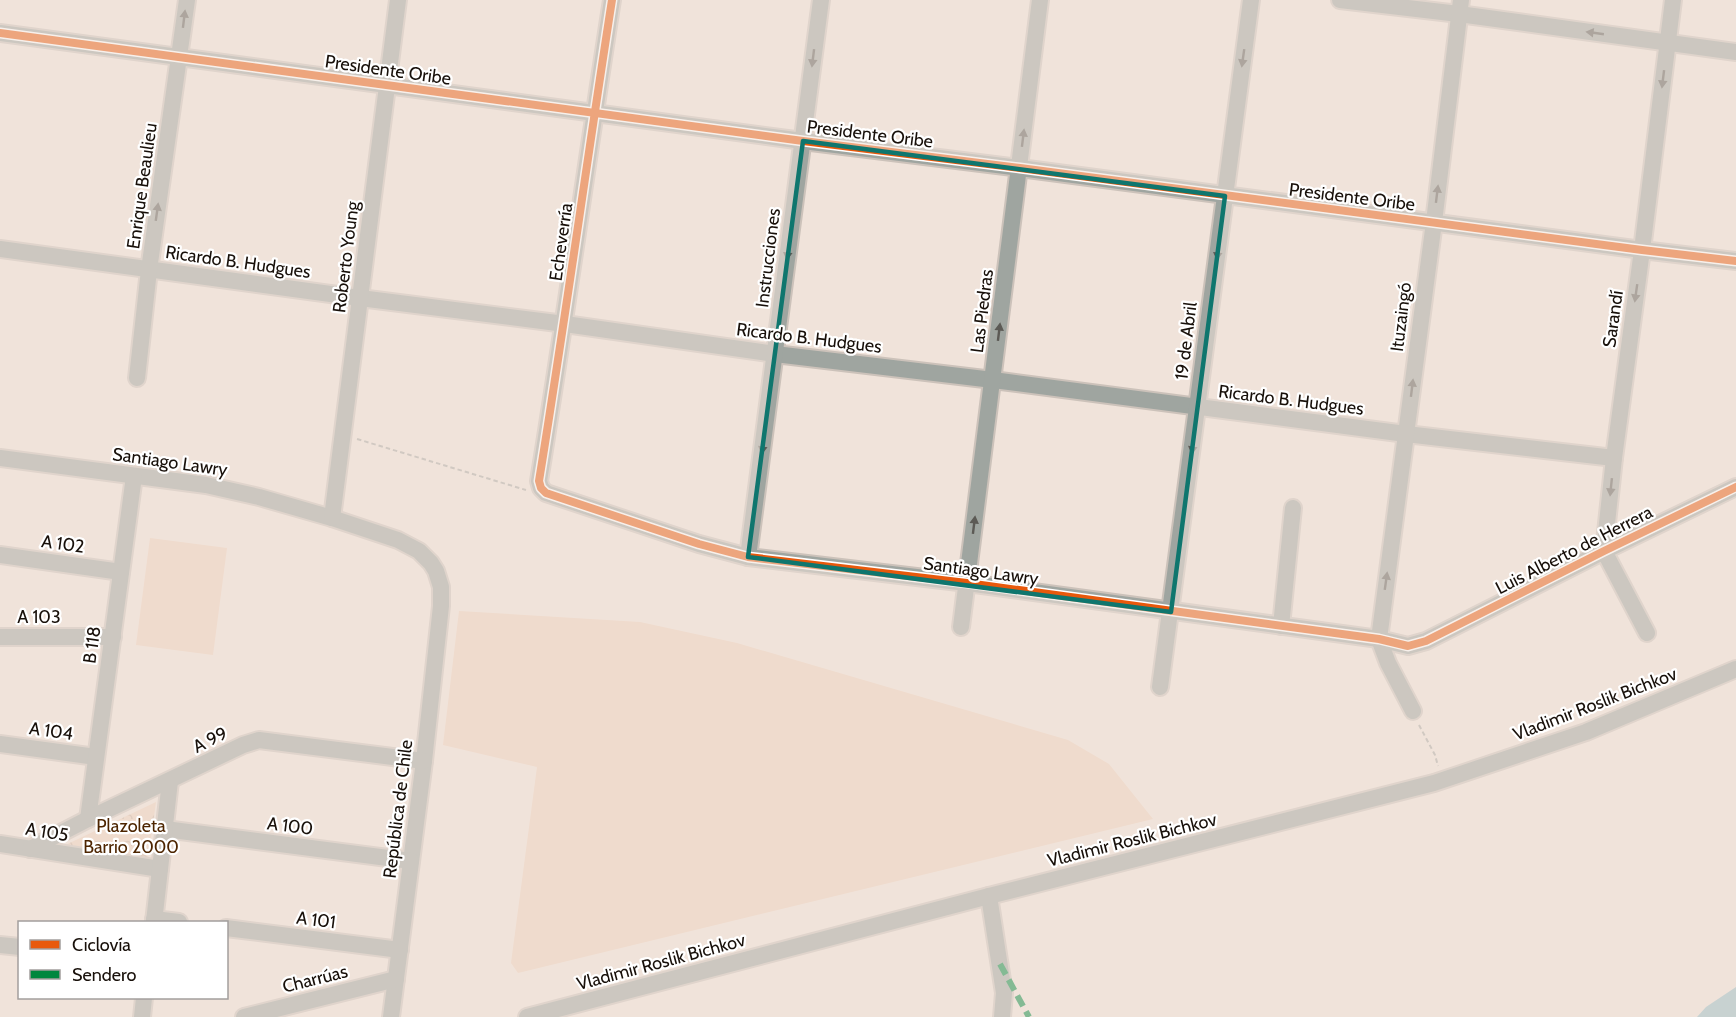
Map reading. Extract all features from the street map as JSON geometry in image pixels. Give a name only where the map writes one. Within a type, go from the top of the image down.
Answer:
[{"type":"street","name":"Enrique Beaulieu","points":[[137,378],[149,270],[187,0]]},
{"type":"street","name":"Roberto Young","points":[[332,518],[398,0]]},
{"type":"street","name":"Echeverría","points":[[541,488],[539,481],[612,0]]},
{"type":"street","name":"Instrucciones","points":[[748,557],[821,0]]},
{"type":"street","name":"Las Piedras","points":[[961,627],[1040,0]]},
{"type":"street","name":"19 de Abril","points":[[1160,687],[1251,0]]},
{"type":"street","points":[[1340,0],[1460,7],[1667,43],[1736,52]]},
{"type":"street","name":"Sarandí","points":[[1604,551],[1673,0]]},
{"type":"street","name":"Ituzaingó","points":[[1379,639],[1460,7]]},
{"type":"street","name":"Presidente Oribe","points":[[0,33],[803,141],[1736,261]]},
{"type":"street","name":"Ricardo B. Hudgues","points":[[0,249],[775,354],[1614,459]]},
{"type":"street","name":"Santiago Lawry","points":[[0,458],[232,490],[332,518],[398,540],[419,551],[431,563],[441,587],[441,606]]},
{"type":"street","name":"B 118","points":[[88,819],[134,476]]},
{"type":"street","name":"Luis Alberto de Herrera","points":[[1426,641],[1736,487]]},
{"type":"street","name":"Santiago Lawry","points":[[541,488],[546,494],[699,544],[748,557],[967,583],[1379,639],[1408,645],[1426,641]]},
{"type":"street","points":[[1281,626],[1293,507]]},
{"type":"street","points":[[1604,551],[1647,633]]},
{"type":"street","name":"A 102","points":[[0,555],[122,572]]},
{"type":"street","name":"República de Chile","points":[[391,1017],[424,761],[441,606]]},
{"type":"street","name":"A 103","points":[[0,637],[113,637]]},
{"type":"street","points":[[1379,639],[1388,663],[1413,711]]},
{"type":"street","name":"Vladimir Roslik Bichkov","points":[[527,1017],[1443,780],[1586,732],[1736,669]]},
{"type":"street","name":"A 99","points":[[30,849],[88,819],[259,740],[424,761]]},
{"type":"street","name":"A 104","points":[[0,744],[96,757]]},
{"type":"street","points":[[154,921],[170,781]]},
{"type":"street","name":"A 100","points":[[165,829],[411,861]]},
{"type":"street","name":"A 105","points":[[0,844],[160,868]]},
{"type":"street","points":[[989,896],[1004,993],[1002,1017]]},
{"type":"street","name":"A 101","points":[[228,928],[400,950]]},
{"type":"street","points":[[0,945],[18,947]]},
{"type":"street","name":"Charrúas","points":[[243,1017],[396,979]]},
{"type":"street","points":[[142,1017],[144,999]]},
{"type":"path","points":[[343,435],[524,490],[541,488]]},
{"type":"path","points":[[1413,711],[1435,755],[1443,780]]},
{"type":"highlighted area","points":[[803,141],[1225,196],[1171,612],[748,557]]},
{"type":"green space","points":[[150,538],[227,548],[213,655],[136,645]]},
{"type":"green space","points":[[459,611],[640,622],[737,643],[1068,740],[1109,764],[1153,819],[518,973],[511,963],[537,767],[443,745]]},
{"type":"green space","name":"Plazoleta Barrio 2000","points":[[156,802],[148,859],[59,848]]},
{"type":"water","points":[[1736,987],[1736,1017],[1697,1017],[1706,1007]]},
{"type":"marked path","points":[[1000,964],[1029,1017]]},
{"type":"cycle path","points":[[612,0],[539,481],[546,493],[699,544],[748,557],[967,583],[1379,639],[1408,646],[1426,641],[1736,487]]},
{"type":"cycle path","points":[[0,33],[803,141],[1736,261]]}]
